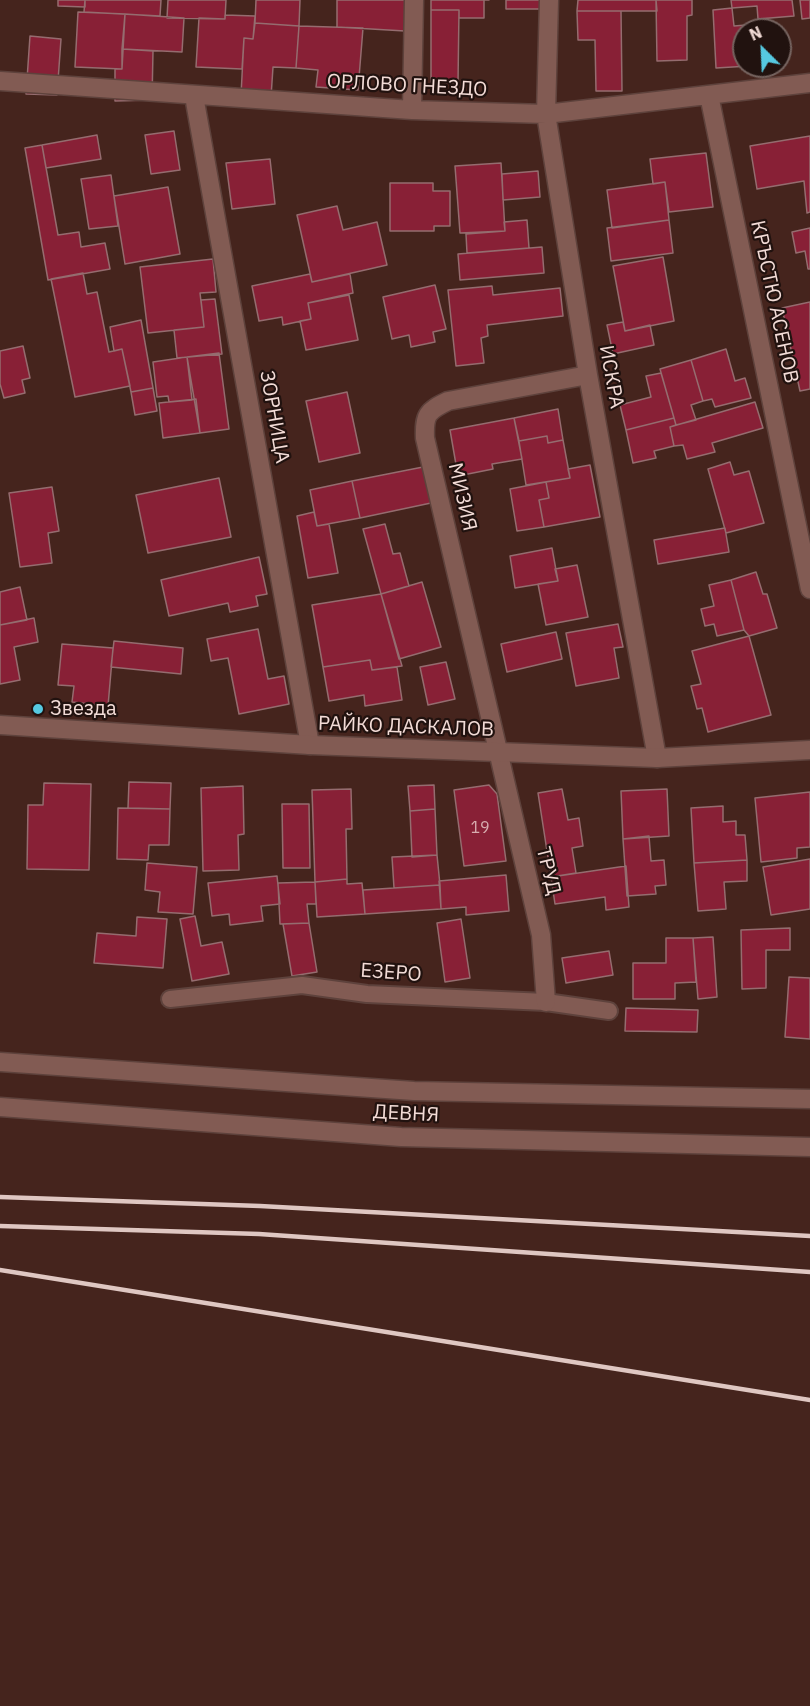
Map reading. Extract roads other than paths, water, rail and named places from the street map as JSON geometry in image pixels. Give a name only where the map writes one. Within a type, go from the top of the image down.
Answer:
[{"type":"street","points":[[412,110],[414,0]]},
{"type":"street","name":"ИСКРА","points":[[549,0],[546,114],[588,375],[657,758]]},
{"type":"street","name":"ОРЛОВО ГНЕЗДО","points":[[0,81],[412,110],[546,114],[810,83]]},
{"type":"street","name":"КРЪСТЮ АСЕНОВ","points":[[709,95],[810,589]]},
{"type":"street","name":"ЗОРНИЦА","points":[[194,96],[310,745]]},
{"type":"street","name":"МИЗИЯ","points":[[496,753],[425,438],[424,420],[430,411],[448,401],[588,375]]},
{"type":"street","name":"РАЙКО ДАСКАЛОВ","points":[[0,724],[310,745],[496,753],[657,758],[810,750]]},
{"type":"street","name":"ТРУД","points":[[496,753],[541,935],[546,1002]]},
{"type":"street","name":"ДЕВНЯ","points":[[0,1062],[414,1091],[810,1099]]},
{"type":"street","name":"ДЕВНЯ","points":[[0,1107],[401,1137],[810,1147]]},
{"type":"lane","name":"ЕЗЕРО","points":[[170,999],[302,985],[368,994],[546,1002],[609,1011]]},
{"type":"railway","points":[[0,1197],[260,1206],[810,1236]]},
{"type":"railway","points":[[0,1226],[259,1234],[810,1272]]},
{"type":"railway","points":[[0,1270],[810,1400]]},
{"type":"place","name":"Звезда","points":[[38,709]]}]
